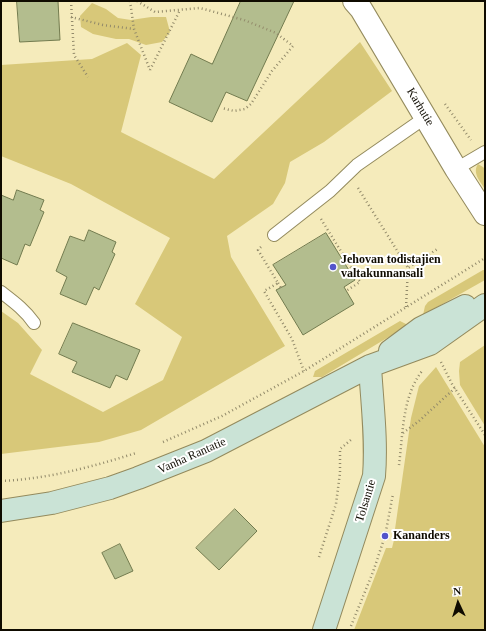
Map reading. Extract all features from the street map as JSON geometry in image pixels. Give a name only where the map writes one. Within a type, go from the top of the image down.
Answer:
[{"type":"main road","name":"Vanha Rantatie","points":[[370,366],[420,328],[485,296]]},
{"type":"main road","name":"Vanha Rantatie","points":[[1,511],[23,509],[82,496],[138,478],[206,451],[370,366],[430,344],[485,305]]},
{"type":"main road","name":"Tolsantie","points":[[324,630],[374,476],[376,454],[370,366]]},
{"type":"street","name":"Karhutie","points":[[354,1],[361,9],[456,169],[485,214]]},
{"type":"lane","points":[[274,235],[330,191],[358,165],[426,117]]},
{"type":"lane","points":[[456,169],[485,152]]},
{"type":"lane","points":[[1,292],[19,305],[34,323]]},
{"type":"path","points":[[71,1],[74,55],[88,77]]},
{"type":"path","points":[[130,1],[134,29],[150,70],[180,10]]},
{"type":"path","points":[[136,1],[155,12],[200,8],[244,20],[276,33],[293,46],[272,71],[251,104],[245,109],[234,111],[222,108]]},
{"type":"path","points":[[71,17],[103,25],[134,29]]},
{"type":"path","points":[[356,186],[408,268],[406,307]]},
{"type":"path","points":[[312,205],[360,282],[346,291]]},
{"type":"path","points":[[274,235],[258,250],[281,288]]},
{"type":"path","points":[[408,268],[439,248]]},
{"type":"path","points":[[161,443],[222,416],[304,371],[485,258]]},
{"type":"path","points":[[278,283],[264,291],[292,339],[304,371]]},
{"type":"path","points":[[438,358],[485,435]]},
{"type":"path","points":[[403,434],[455,388]]},
{"type":"path","points":[[319,557],[336,504],[340,474],[340,449],[352,439]]},
{"type":"path","points":[[1,482],[58,474],[113,461],[141,451]]},
{"type":"shaded area","points":[[92,3],[106,9],[118,18],[131,20],[151,17],[166,17],[170,32],[162,42],[146,45],[129,39],[116,39],[93,34],[81,27],[80,16]]},
{"type":"shaded area","points":[[360,42],[392,91],[324,142],[290,162],[285,183],[273,204],[227,236],[231,257],[285,346],[141,430],[99,442],[1,454],[1,311],[18,323],[42,350],[30,374],[103,412],[163,380],[182,337],[135,304],[170,238],[71,184],[1,156],[1,65],[92,59],[127,43],[141,55],[121,132],[214,179]]},
{"type":"shaded area","points":[[478,164],[485,169],[485,189],[476,174],[476,167]]},
{"type":"shaded area","points":[[485,270],[485,280],[423,315],[425,306],[428,302]]},
{"type":"shaded area","points":[[400,321],[407,326],[322,377],[313,377],[315,371]]},
{"type":"shaded area","points":[[485,345],[485,426],[460,385],[459,371],[460,362]]},
{"type":"shaded area","points":[[436,367],[485,447],[485,630],[354,630],[386,548],[392,548],[396,532],[395,529],[411,418],[419,386]]},
{"type":"building","points":[[17,1],[58,1],[60,40],[20,42]]},
{"type":"building","points":[[241,1],[294,1],[247,101],[226,92],[212,122],[169,102],[191,54],[212,64]]},
{"type":"building","points":[[17,190],[44,200],[40,210],[44,212],[30,246],[25,244],[17,265],[1,258],[1,195],[13,200]]},
{"type":"building","points":[[89,230],[116,242],[112,252],[115,254],[99,290],[94,287],[86,305],[60,294],[67,277],[56,271],[70,236],[84,241]]},
{"type":"building","points":[[326,233],[355,280],[344,287],[354,304],[303,335],[276,290],[286,285],[273,265]]},
{"type":"building","points":[[73,323],[140,350],[127,380],[116,375],[110,388],[72,372],[77,362],[59,354]]},
{"type":"building","points":[[235,509],[257,531],[219,570],[196,548]]},
{"type":"building","points":[[120,544],[133,571],[115,579],[102,553]]},
{"type":"place","name":"Jehovan todistajien valtakunnansali","points":[[333,267]]},
{"type":"place","name":"Kananders","points":[[385,536]]}]
